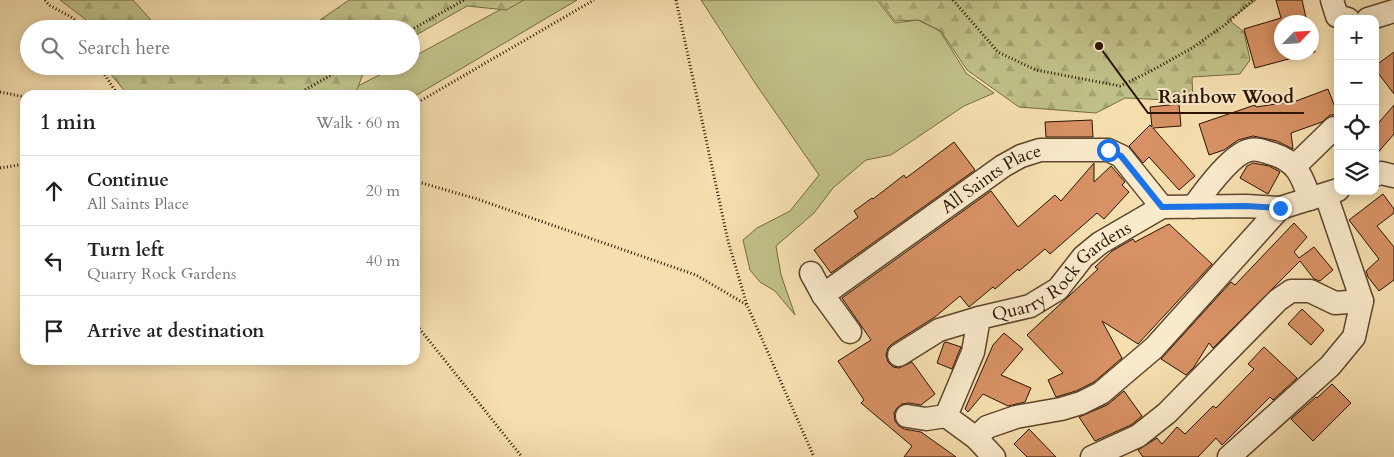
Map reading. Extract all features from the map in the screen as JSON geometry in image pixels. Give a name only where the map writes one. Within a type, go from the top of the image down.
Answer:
[{"type":"street","points":[[1332,0],[1337,15]]},
{"type":"street","points":[[1379,16],[1394,11]]},
{"type":"street","points":[[1295,166],[1334,128]]},
{"type":"street","name":"All Saints Place","points":[[823,295],[1003,166],[1021,156],[1040,150],[1108,150],[1121,156],[1162,207]]},
{"type":"street","points":[[1193,207],[1222,170],[1249,150],[1260,150],[1280,156],[1295,166],[1325,195],[1362,301],[1354,337],[1330,366],[1229,457]]},
{"type":"street","points":[[1379,174],[1394,176]]},
{"type":"street","points":[[1162,207],[1246,206],[1280,208],[1325,195]]},
{"type":"street","name":"Quarry Rock Gardens","points":[[946,416],[973,352],[978,318],[1030,306],[1058,289],[1083,257],[1100,243],[1162,207]]},
{"type":"street","points":[[976,438],[987,427],[1016,416],[1061,409],[1101,393],[1154,348],[1280,208]]},
{"type":"street","points":[[811,273],[823,295],[850,332]]},
{"type":"street","points":[[1092,457],[1138,436],[1167,413],[1278,300],[1291,291],[1310,291],[1335,303],[1362,301]]},
{"type":"street","points":[[898,355],[939,330],[978,318]]},
{"type":"street","points":[[907,416],[926,419],[946,416],[976,438],[994,457]]},
{"type":"path","points":[[45,0],[49,6],[75,20]]},
{"type":"path","points":[[420,25],[464,0]]},
{"type":"path","points":[[420,101],[594,0]]},
{"type":"path","points":[[676,0],[728,241],[747,305],[814,457]]},
{"type":"path","points":[[953,0],[998,52],[1036,70],[1120,86],[1192,48],[1226,24],[1253,0]]},
{"type":"path","points":[[105,75],[115,90]]},
{"type":"path","points":[[305,90],[331,75]]},
{"type":"path","points":[[0,92],[20,97]]},
{"type":"path","points":[[0,168],[20,165]]},
{"type":"path","points":[[420,182],[476,199],[696,275],[747,305]]},
{"type":"path","points":[[420,329],[522,457]]},
{"type":"green space","points":[[60,0],[133,0],[151,20],[86,20]]},
{"type":"green space","points":[[349,0],[524,0],[506,10],[467,6],[420,33],[420,20],[320,20]]},
{"type":"green space","points":[[518,0],[577,0],[420,93],[420,90],[350,90],[379,75],[420,75],[420,53]]},
{"type":"green space","points":[[701,0],[877,0],[895,23],[918,20],[940,31],[966,73],[994,93],[964,106],[891,155],[866,160],[833,188],[814,213],[776,246],[781,275],[795,315],[775,291],[760,282],[750,270],[743,240],[757,228],[790,211],[819,175],[755,83]]},
{"type":"green space","points":[[879,0],[1256,0],[1229,20],[1244,32],[1250,60],[1240,74],[1192,77],[1193,101],[1125,98],[1096,113],[1019,107],[967,70],[941,31],[919,20],[895,21]]},
{"type":"green space","points":[[111,75],[363,75],[357,90],[124,90]]},
{"type":"building","points":[[1276,0],[1302,0],[1305,15],[1280,15]]},
{"type":"building","points":[[1274,20],[1274,60],[1285,60],[1255,68],[1244,29]]},
{"type":"building","points":[[1394,52],[1394,94],[1379,74],[1379,63]]},
{"type":"building","points":[[1328,89],[1334,105],[1334,115],[1330,115],[1322,122],[1291,133],[1293,149],[1277,141],[1253,136],[1238,140],[1224,150],[1209,155],[1199,124],[1255,105],[1256,107],[1296,101]]},
{"type":"building","points":[[1179,104],[1181,126],[1153,128],[1195,176],[1179,190],[1149,157],[1143,163],[1129,146],[1150,125],[1152,127],[1150,107]]},
{"type":"building","points":[[1394,105],[1394,134],[1379,151],[1379,150],[1379,122]]},
{"type":"building","points":[[1092,120],[1093,137],[1046,137],[1045,122]]},
{"type":"building","points":[[954,142],[975,170],[831,273],[814,250],[858,217],[854,211],[904,175],[906,178]]},
{"type":"building","points":[[1094,163],[1094,182],[1111,166],[1125,182],[1122,185],[1129,192],[1104,219],[1097,213],[1050,254],[1045,249],[1019,271],[1018,269],[995,289],[993,287],[969,307],[960,296],[935,317],[888,348],[886,355],[888,362],[893,367],[899,368],[912,362],[935,394],[921,405],[902,404],[894,413],[895,421],[904,429],[921,432],[956,457],[904,457],[912,446],[861,403],[864,400],[838,361],[871,340],[842,298],[991,191],[1018,227],[1055,195],[1061,201]]},
{"type":"building","points":[[1253,163],[1269,166],[1280,172],[1268,194],[1240,178],[1247,166]]},
{"type":"building","points":[[1383,194],[1394,209],[1394,213],[1377,226],[1394,247],[1394,280],[1379,291],[1368,277],[1366,271],[1379,259],[1349,220]]},
{"type":"building","points":[[1294,223],[1307,237],[1294,252],[1299,258],[1314,247],[1333,270],[1320,281],[1314,279],[1300,261],[1213,348],[1209,343],[1194,367],[1186,375],[1161,359],[1231,282],[1235,285]]},
{"type":"building","points":[[1169,224],[1212,264],[1138,344],[1102,321],[1122,358],[1094,382],[1076,391],[1056,397],[1048,380],[1063,373],[1027,335],[1098,269],[1095,267],[1112,251],[1133,239],[1135,242]]},
{"type":"building","points":[[1302,309],[1324,330],[1311,345],[1288,324]]},
{"type":"building","points":[[1004,333],[1023,349],[1001,375],[1031,388],[1025,402],[1008,406],[983,394],[968,412],[965,409],[993,345]]},
{"type":"building","points":[[946,342],[961,347],[952,369],[937,363]]},
{"type":"building","points":[[1264,347],[1297,378],[1273,400],[1270,397],[1222,445],[1216,438],[1198,457],[1143,457],[1138,450],[1157,438],[1162,444],[1177,427],[1185,434],[1213,406],[1216,408],[1254,369],[1248,364]]},
{"type":"building","points":[[1332,384],[1351,403],[1313,441],[1291,419]]},
{"type":"building","points":[[1124,391],[1142,416],[1131,425],[1095,441],[1079,417],[1107,405]]},
{"type":"building","points":[[1029,429],[1056,457],[1027,457],[1014,444]]},
{"type":"place","name":"Rainbow Wood","points":[[1099,46]]},
{"type":"route","points":[[1108,150],[1121,156],[1162,207],[1246,206],[1280,208]]}]
